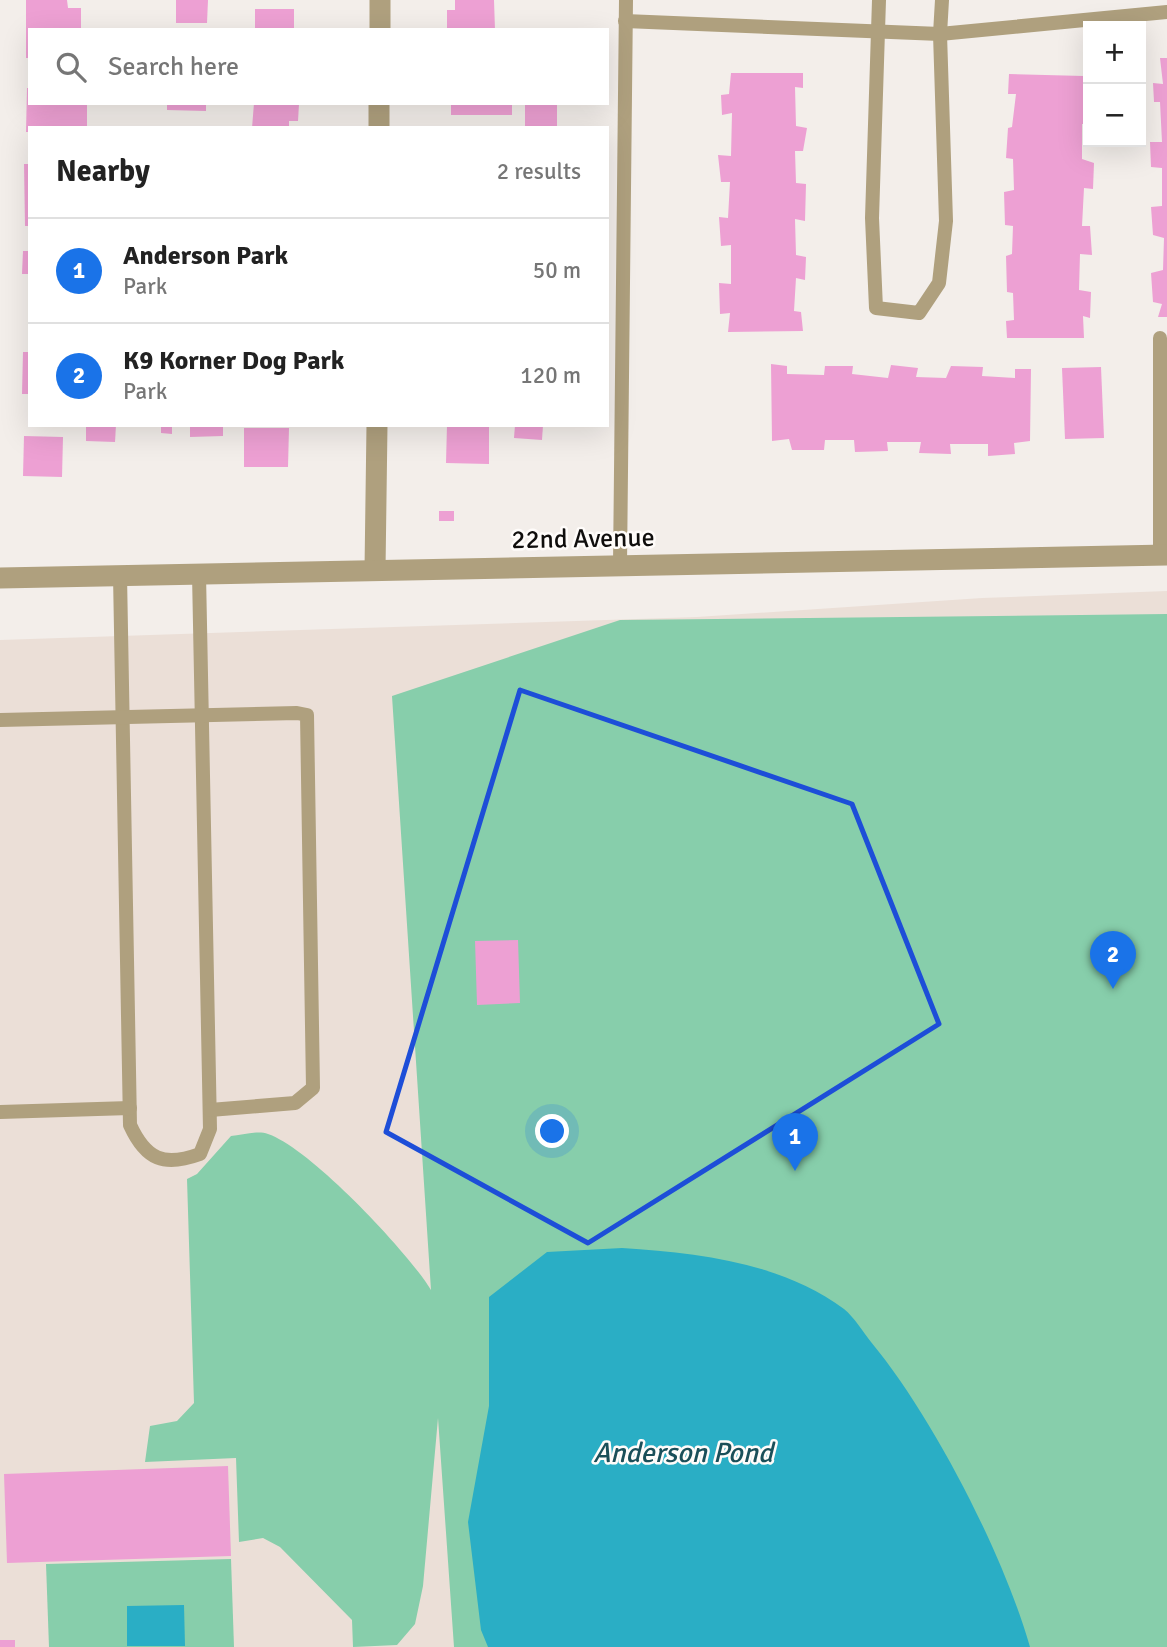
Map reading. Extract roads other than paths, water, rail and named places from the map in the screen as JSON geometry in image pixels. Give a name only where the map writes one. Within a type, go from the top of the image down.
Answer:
[{"type":"street","points":[[380,0],[380,28]]},
{"type":"street","points":[[379,105],[379,126]]},
{"type":"street","points":[[376,570],[377,427]]},
{"type":"street","name":"22nd Avenue","points":[[0,578],[1164,555]]},
{"type":"lane","points":[[620,565],[626,0]]},
{"type":"lane","points":[[879,0],[872,218],[876,308],[919,313],[939,283],[946,221],[940,34],[942,0]]},
{"type":"lane","points":[[625,21],[940,34],[1167,12]]},
{"type":"lane","points":[[1160,338],[1164,555]]},
{"type":"lane","points":[[120,575],[130,1125],[140,1147],[160,1159],[180,1161],[200,1154],[210,1129],[199,574]]},
{"type":"lane","points":[[0,720],[297,713],[307,715],[313,1088],[295,1103],[210,1110]]},
{"type":"lane","points":[[0,1112],[130,1108]]},
{"type":"water","name":"Anderson Pond","points":[[622,1248],[709,1257],[766,1270],[819,1293],[848,1312],[895,1373],[964,1487],[1002,1570],[1030,1647],[488,1647],[481,1630],[468,1522],[489,1406],[489,1297],[547,1252]]},
{"type":"water","points":[[184,1605],[185,1646],[127,1646],[127,1606]]},
{"type":"place","name":"K9 Korner Dog Park","points":[[1113,989]]},
{"type":"place","name":"Anderson Park","points":[[795,1171]]}]
